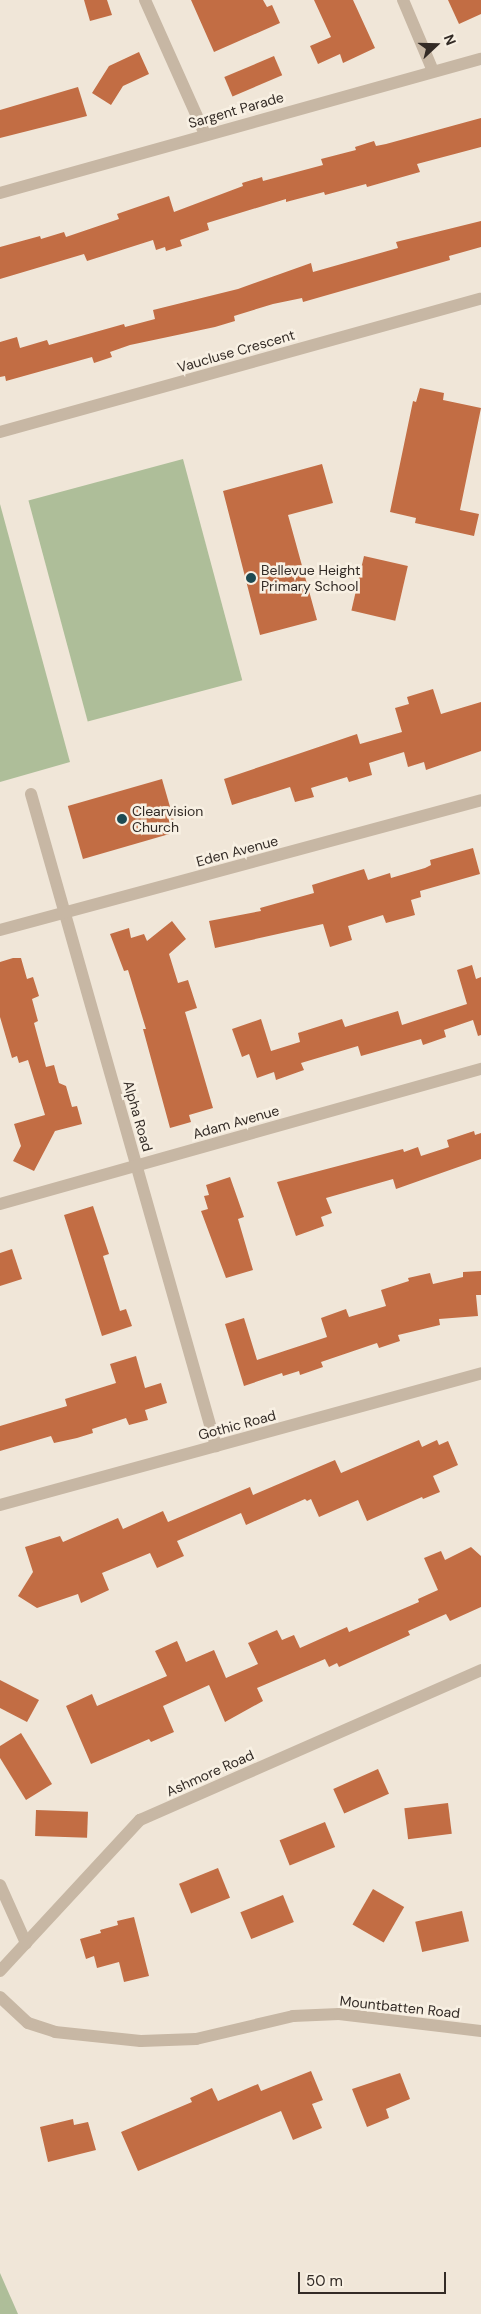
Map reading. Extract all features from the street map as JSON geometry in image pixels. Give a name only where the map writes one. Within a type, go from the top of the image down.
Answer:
[{"type":"street","points":[[145,0],[205,134]]},
{"type":"street","points":[[403,0],[433,71]]},
{"type":"street","name":"Sargent Parade","points":[[0,193],[205,134],[481,59]]},
{"type":"street","name":"Vaucluse Crescent","points":[[0,432],[481,299]]},
{"type":"street","name":"Alpha Road","points":[[31,794],[216,1446]]},
{"type":"street","name":"Eden Avenue","points":[[0,930],[481,800]]},
{"type":"street","name":"Adam Avenue","points":[[0,1204],[481,1069]]},
{"type":"street","name":"Gothic Road","points":[[0,1505],[481,1374]]},
{"type":"street","name":"Ashmore Road","points":[[0,1971],[140,1820],[481,1670]]},
{"type":"street","points":[[0,1885],[26,1943]]},
{"type":"street","name":"Mountbatten Road","points":[[0,1997],[28,2023],[55,2032],[141,2041],[196,2040],[293,2016],[339,2014],[481,2031]]},
{"type":"green space","points":[[183,459],[242,680],[88,722],[28,500]]},
{"type":"green space","points":[[0,504],[70,762],[0,782]]},
{"type":"green space","points":[[0,2273],[18,2314],[0,2314]]},
{"type":"building","points":[[84,0],[107,0],[112,15],[90,21]]},
{"type":"building","points":[[191,0],[263,0],[267,7],[272,5],[280,23],[214,52]]},
{"type":"building","points":[[314,0],[353,0],[375,48],[343,63],[340,54],[318,64],[310,46],[331,37]]},
{"type":"building","points":[[448,0],[481,0],[481,14],[459,24]]},
{"type":"building","points":[[139,52],[149,74],[123,86],[111,105],[92,93],[109,66]]},
{"type":"building","points":[[274,56],[282,75],[232,96],[224,77]]},
{"type":"building","points":[[78,87],[87,116],[0,138],[0,110]]},
{"type":"building","points":[[481,118],[481,147],[417,164],[420,172],[367,187],[366,184],[325,195],[324,192],[286,202],[286,199],[207,223],[209,230],[180,240],[182,246],[166,251],[165,247],[156,250],[153,240],[87,261],[84,254],[0,279],[0,247],[40,236],[41,239],[64,232],[66,237],[119,219],[117,214],[169,196],[174,212],[243,186],[242,183],[262,177],[263,181],[323,165],[321,159],[356,150],[355,147],[374,141],[376,146],[386,144]]},
{"type":"building","points":[[481,221],[481,247],[449,256],[450,260],[303,302],[302,298],[273,304],[234,316],[235,321],[215,327],[130,345],[110,352],[112,357],[94,363],[92,357],[6,381],[5,376],[0,377],[0,342],[17,337],[20,348],[47,340],[49,345],[124,324],[125,327],[155,319],[153,310],[238,289],[311,263],[313,272],[398,248],[396,242]]},
{"type":"building","points":[[420,388],[444,393],[443,400],[481,408],[460,510],[479,514],[474,536],[415,523],[416,518],[390,512],[413,401],[416,402]]},
{"type":"building","points":[[322,464],[333,503],[288,515],[317,620],[260,635],[223,491]]},
{"type":"building","points":[[364,556],[408,566],[395,621],[351,611]]},
{"type":"building","points":[[433,689],[441,714],[481,702],[481,751],[426,770],[424,762],[408,767],[404,752],[369,763],[372,775],[349,782],[347,777],[311,788],[314,797],[295,802],[290,787],[232,805],[224,779],[357,734],[360,744],[402,732],[395,708],[409,704],[407,697]]},
{"type":"building","name":"Clearvision Church","points":[[162,779],[177,832],[83,859],[68,806]]},
{"type":"building","points":[[473,848],[480,874],[420,891],[421,897],[411,900],[415,915],[386,923],[383,915],[348,926],[352,940],[330,947],[323,924],[215,948],[209,921],[261,911],[260,908],[314,893],[312,885],[364,869],[368,880],[390,873],[391,878],[425,868],[431,865],[430,860]]},
{"type":"building","points":[[172,921],[186,939],[169,954],[178,983],[188,980],[197,1008],[185,1012],[213,1108],[189,1115],[191,1122],[170,1128],[143,1029],[146,1029],[128,970],[124,971],[110,934],[129,928],[131,938],[144,934],[147,941]]},
{"type":"building","points":[[21,958],[27,979],[33,977],[39,996],[32,999],[38,1021],[34,1023],[46,1067],[54,1065],[59,1083],[66,1086],[72,1107],[77,1106],[82,1124],[55,1131],[34,1171],[13,1161],[21,1146],[14,1124],[45,1115],[28,1060],[19,1063],[17,1056],[12,1058],[0,1017],[0,962]]},
{"type":"building","points":[[472,965],[476,979],[481,977],[481,1035],[478,1036],[473,1020],[444,1030],[446,1037],[423,1045],[421,1039],[361,1056],[358,1046],[301,1063],[304,1070],[276,1080],[274,1072],[257,1078],[249,1054],[242,1057],[232,1029],[261,1019],[271,1051],[300,1042],[298,1033],[342,1019],[345,1027],[398,1011],[402,1025],[467,1004],[457,970]]},
{"type":"building","points":[[474,1131],[475,1135],[481,1133],[481,1159],[396,1189],[393,1179],[326,1198],[332,1213],[321,1217],[324,1226],[296,1236],[277,1182],[403,1149],[404,1152],[418,1147],[421,1156],[449,1147],[447,1140]]},
{"type":"building","points":[[230,1177],[244,1217],[238,1219],[253,1270],[226,1278],[201,1211],[208,1209],[204,1196],[209,1195],[206,1185]]},
{"type":"building","points":[[93,1206],[109,1254],[103,1256],[120,1311],[126,1309],[132,1326],[102,1336],[64,1215]]},
{"type":"building","points":[[12,1249],[22,1279],[0,1286],[0,1253]]},
{"type":"building","points":[[481,1271],[481,1295],[476,1295],[478,1316],[439,1319],[440,1325],[398,1335],[400,1341],[379,1348],[377,1343],[321,1362],[323,1367],[300,1375],[299,1371],[283,1376],[282,1373],[244,1386],[225,1324],[244,1318],[257,1360],[327,1337],[321,1318],[346,1309],[349,1317],[386,1306],[381,1290],[409,1281],[408,1278],[430,1273],[433,1284],[463,1277],[463,1272]]},
{"type":"building","points":[[136,1356],[145,1388],[161,1383],[167,1403],[145,1410],[148,1420],[129,1425],[126,1418],[92,1429],[93,1433],[77,1438],[54,1443],[51,1436],[0,1451],[0,1426],[67,1406],[65,1399],[116,1383],[110,1364]]},
{"type":"building","points":[[419,1440],[422,1447],[437,1440],[439,1445],[448,1441],[458,1465],[433,1476],[440,1492],[423,1499],[422,1497],[367,1521],[358,1500],[319,1517],[311,1499],[307,1501],[305,1499],[246,1525],[241,1513],[177,1541],[184,1556],[157,1568],[150,1553],[102,1573],[109,1590],[81,1603],[78,1594],[37,1608],[18,1596],[33,1572],[25,1547],[60,1536],[63,1542],[118,1518],[123,1529],[163,1511],[168,1522],[250,1487],[253,1495],[335,1460],[341,1473]]},
{"type":"building","points":[[471,1547],[481,1556],[481,1607],[450,1621],[446,1614],[408,1631],[410,1635],[339,1667],[337,1663],[329,1667],[325,1659],[257,1688],[263,1701],[225,1722],[209,1685],[163,1706],[174,1732],[151,1742],[149,1739],[91,1764],[66,1706],[92,1694],[97,1706],[167,1676],[155,1651],[177,1641],[186,1662],[214,1650],[226,1678],[258,1664],[248,1643],[277,1630],[282,1640],[294,1635],[300,1648],[347,1627],[349,1632],[419,1602],[418,1599],[438,1590],[424,1558],[441,1551],[445,1560]]},
{"type":"building","points":[[0,1680],[39,1700],[27,1722],[0,1708]]},
{"type":"building","points":[[21,1733],[52,1784],[26,1800],[0,1758],[0,1746]]},
{"type":"building","points":[[378,1769],[389,1794],[344,1814],[333,1789]]},
{"type":"building","points":[[448,1803],[452,1834],[408,1839],[404,1808]]},
{"type":"building","points":[[36,1810],[88,1812],[87,1838],[35,1836]]},
{"type":"building","points":[[325,1822],[335,1847],[290,1865],[280,1840]]},
{"type":"building","points":[[218,1868],[230,1898],[191,1913],[179,1884]]},
{"type":"building","points":[[373,1889],[404,1907],[384,1943],[352,1925]]},
{"type":"building","points":[[283,1895],[294,1922],[251,1939],[240,1912]]},
{"type":"building","points":[[462,1911],[469,1941],[422,1952],[415,1922]]},
{"type":"building","points":[[134,1917],[149,1976],[124,1982],[119,1962],[97,1968],[94,1956],[86,1959],[80,1939],[101,1933],[100,1930],[118,1925],[117,1921]]},
{"type":"building","points":[[311,2071],[323,2100],[312,2104],[322,2128],[293,2140],[281,2111],[138,2171],[121,2132],[192,2102],[190,2098],[212,2088],[218,2101],[258,2084],[261,2091]]},
{"type":"building","points":[[400,2073],[410,2099],[386,2109],[389,2118],[367,2127],[352,2089]]},
{"type":"building","points":[[73,2119],[74,2125],[88,2122],[96,2150],[48,2162],[40,2127]]},
{"type":"place","name":"Bellevue Height Primary School","points":[[251,578]]},
{"type":"place","name":"Clearvision Church","points":[[122,819]]}]
